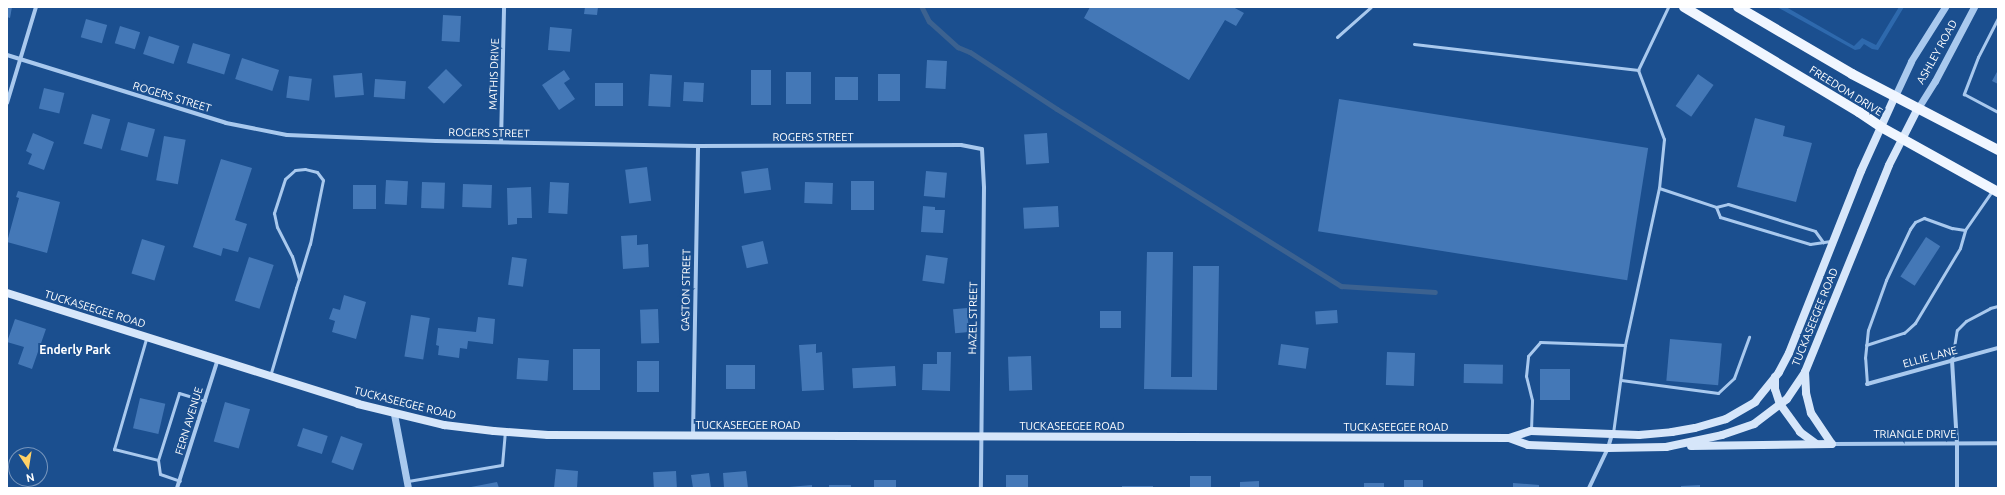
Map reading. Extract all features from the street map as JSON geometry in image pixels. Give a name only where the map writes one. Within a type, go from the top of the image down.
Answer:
[{"type":"main road","name":"FREEDOM DRIVE","points":[[1684,7],[1859,112],[1881,127],[1996,190]]},
{"type":"main road","name":"FREEDOM DRIVE","points":[[1738,7],[1852,74],[1998,150]]},
{"type":"main road","name":"TUCKASEEGEE ROAD","points":[[7,293],[394,414],[444,425],[505,432],[548,435],[1509,438],[1531,432],[1612,434],[1672,432],[1695,428],[1726,419],[1755,402],[1775,377],[1789,353],[1832,242],[1881,127],[1896,96]]},
{"type":"main road","name":"TUCKASEEGEE ROAD","points":[[1509,438],[1528,445],[1608,448],[1666,447],[1726,434],[1754,424],[1787,399],[1805,372],[1901,137],[1918,108]]},
{"type":"main road","points":[[1805,372],[1806,393],[1811,413],[1832,444]]},
{"type":"main road","points":[[1775,377],[1775,389],[1780,404],[1800,432],[1816,443]]},
{"type":"main road","points":[[1666,447],[1816,443],[1832,444]]},
{"type":"street","points":[[7,103],[36,7]]},
{"type":"street","name":"MATHIS DRIVE","points":[[501,142],[504,7]]},
{"type":"street","name":"ASHLEY ROAD","points":[[1896,96],[1911,61],[1944,7]]},
{"type":"street","name":"ASHLEY ROAD","points":[[1918,108],[1935,81],[1974,7]]},
{"type":"street","name":"ROGERS STREET","points":[[7,56],[226,123],[259,131],[287,135],[501,142],[698,146],[961,145],[982,149]]},
{"type":"street","name":"GASTON STREET","points":[[693,435],[698,146]]},
{"type":"street","name":"HAZEL STREET","points":[[980,488],[984,188],[982,149]]},
{"type":"street","name":"ELLIE LANE","points":[[1867,384],[1998,348]]},
{"type":"street","name":"FERN AVENUE","points":[[178,488],[218,359]]},
{"type":"street","points":[[1952,360],[1957,443],[1957,488]]},
{"type":"street","points":[[394,414],[407,485]]},
{"type":"street","points":[[1589,488],[1608,448],[1612,434]]},
{"type":"street","name":"TRIANGLE DRIVE","points":[[1832,444],[1998,443]]},
{"type":"lane","points":[[1337,37],[1371,7]]},
{"type":"lane","points":[[1612,434],[1625,345],[1659,188],[1664,139],[1638,70],[1668,7]]},
{"type":"lane","points":[[1998,18],[1978,57],[1964,94],[1998,112]]},
{"type":"lane","points":[[1414,44],[1638,70]]},
{"type":"lane","points":[[270,376],[310,244],[323,180],[317,172],[305,169],[295,170],[285,179],[274,213],[277,227],[292,256],[299,279]]},
{"type":"lane","points":[[1659,188],[1716,207],[1728,204],[1815,231],[1823,242]]},
{"type":"lane","points":[[1866,345],[1904,333],[1915,324],[1960,248],[1965,230],[1996,190]]},
{"type":"lane","points":[[1716,207],[1720,217],[1810,244],[1832,242]]},
{"type":"lane","points":[[1867,384],[1864,358],[1868,330],[1886,280],[1910,229],[1915,222],[1924,218],[1952,228],[1965,230]]},
{"type":"lane","points":[[1952,360],[1957,330],[1966,321],[1990,308],[1998,306]]},
{"type":"lane","points":[[1621,380],[1718,393],[1734,378],[1749,336]]},
{"type":"lane","points":[[147,337],[114,449],[158,460]]},
{"type":"lane","points":[[1531,432],[1532,400],[1526,376],[1528,356],[1540,342],[1625,345]]},
{"type":"lane","points":[[180,481],[160,474],[158,460],[179,393],[205,401]]},
{"type":"lane","points":[[407,485],[502,464],[505,432]]},
{"type":"shaded area","points":[[1777,7],[1786,7],[1854,46],[1862,38],[1876,45],[1899,7],[1904,7],[1878,50],[1872,49],[1864,44],[1860,49],[1855,50]]},
{"type":"building","points":[[7,7],[12,7],[10,18],[7,17]]},
{"type":"building","points":[[585,7],[598,7],[597,15],[584,14]]},
{"type":"building","points":[[1090,7],[1233,7],[1244,13],[1236,26],[1225,20],[1189,80],[1084,18]]},
{"type":"building","points":[[443,15],[461,16],[460,42],[442,41]]},
{"type":"building","points":[[86,19],[107,25],[102,43],[81,37]]},
{"type":"building","points":[[120,26],[140,32],[135,49],[115,43]]},
{"type":"building","points":[[550,27],[572,29],[570,52],[548,50]]},
{"type":"building","points":[[149,36],[179,46],[174,64],[143,54]]},
{"type":"building","points":[[193,43],[230,54],[224,74],[187,63]]},
{"type":"building","points":[[242,58],[279,70],[272,91],[235,79]]},
{"type":"building","points":[[927,60],[947,61],[946,89],[926,88]]},
{"type":"building","points":[[446,69],[462,85],[444,104],[428,87]]},
{"type":"building","points":[[564,70],[570,79],[564,83],[575,99],[559,110],[542,85]]},
{"type":"building","points":[[751,70],[771,70],[771,105],[751,105]]},
{"type":"building","points":[[1998,70],[1998,84],[1992,81]]},
{"type":"building","points":[[786,72],[811,72],[811,104],[786,104]]},
{"type":"building","points":[[362,73],[364,95],[335,97],[333,76]]},
{"type":"building","points":[[650,74],[672,75],[670,107],[648,106]]},
{"type":"building","points":[[878,74],[900,74],[900,101],[878,101]]},
{"type":"building","points":[[1698,74],[1714,85],[1691,117],[1676,106]]},
{"type":"building","points":[[289,76],[312,79],[309,101],[286,98]]},
{"type":"building","points":[[835,77],[858,77],[858,100],[835,100]]},
{"type":"building","points":[[375,79],[406,81],[405,99],[374,97]]},
{"type":"building","points":[[684,82],[704,83],[703,102],[683,101]]},
{"type":"building","points":[[595,83],[623,83],[623,106],[595,106]]},
{"type":"building","points":[[44,88],[64,93],[59,113],[39,108]]},
{"type":"building","points":[[1339,99],[1648,148],[1627,280],[1318,231]]},
{"type":"building","points":[[92,114],[110,119],[102,149],[83,144]]},
{"type":"building","points":[[1755,118],[1785,126],[1783,136],[1812,143],[1796,202],[1737,187]]},
{"type":"building","points":[[128,122],[155,129],[148,157],[120,150]]},
{"type":"building","points":[[33,133],[54,142],[44,170],[28,164],[32,154],[26,151]]},
{"type":"building","points":[[1047,133],[1049,163],[1026,165],[1024,135]]},
{"type":"building","points":[[164,136],[186,140],[178,184],[156,180]]},
{"type":"building","points":[[221,159],[252,168],[235,220],[247,224],[238,252],[223,248],[221,256],[193,247]]},
{"type":"building","points":[[647,167],[651,201],[629,203],[625,170]]},
{"type":"building","points":[[768,168],[771,190],[744,194],[741,172]]},
{"type":"building","points":[[926,171],[947,173],[945,198],[924,196]]},
{"type":"building","points":[[386,180],[408,181],[407,205],[385,204]]},
{"type":"building","points":[[851,181],[874,181],[874,210],[851,210]]},
{"type":"building","points":[[422,182],[445,183],[444,209],[421,208]]},
{"type":"building","points":[[550,182],[569,183],[567,214],[548,213]]},
{"type":"building","points":[[805,182],[833,183],[832,204],[804,203]]},
{"type":"building","points":[[463,184],[492,185],[491,208],[462,207]]},
{"type":"building","points":[[353,185],[376,185],[376,209],[353,209]]},
{"type":"building","points":[[531,187],[532,218],[517,218],[517,224],[508,225],[507,188]]},
{"type":"building","points":[[18,191],[60,202],[47,253],[7,242],[19,198],[16,197]]},
{"type":"building","points":[[923,206],[935,207],[935,210],[945,210],[943,233],[921,232]]},
{"type":"building","points":[[1058,206],[1059,227],[1024,229],[1023,208]]},
{"type":"building","points":[[637,235],[637,245],[648,244],[649,267],[623,269],[621,236]]},
{"type":"building","points":[[1926,237],[1940,246],[1915,286],[1900,276]]},
{"type":"building","points":[[142,239],[165,246],[154,280],[131,273]]},
{"type":"building","points":[[763,241],[768,263],[747,268],[742,246]]},
{"type":"building","points":[[1147,252],[1173,252],[1171,377],[1192,377],[1193,266],[1219,266],[1217,390],[1144,389]]},
{"type":"building","points":[[926,255],[948,258],[944,284],[922,281]]},
{"type":"building","points":[[249,257],[274,265],[260,309],[235,301]]},
{"type":"building","points":[[512,257],[527,259],[523,287],[508,285]]},
{"type":"building","points":[[344,295],[366,302],[356,339],[332,332],[335,321],[329,319],[333,308],[340,310]]},
{"type":"building","points":[[967,308],[969,332],[955,333],[953,309]]},
{"type":"building","points":[[658,309],[659,343],[641,344],[640,310]]},
{"type":"building","points":[[1337,310],[1338,323],[1316,325],[1315,312]]},
{"type":"building","points":[[1100,311],[1121,311],[1121,328],[1100,328]]},
{"type":"building","points":[[411,315],[430,318],[423,359],[404,356]]},
{"type":"building","points":[[478,317],[495,319],[493,344],[468,341],[467,349],[460,348],[459,358],[438,355],[439,346],[436,345],[438,328],[476,332]]},
{"type":"building","points":[[15,319],[46,329],[32,369],[18,364],[24,347],[7,342]]},
{"type":"building","points":[[1670,339],[1722,344],[1718,385],[1666,381]]},
{"type":"building","points":[[816,344],[816,353],[822,352],[824,390],[802,391],[799,345]]},
{"type":"building","points":[[1281,344],[1309,348],[1306,369],[1278,365]]},
{"type":"building","points":[[573,349],[600,349],[600,390],[573,390]]},
{"type":"building","points":[[937,352],[951,352],[950,391],[922,390],[923,364],[937,364]]},
{"type":"building","points":[[1387,352],[1415,353],[1414,386],[1386,385]]},
{"type":"building","points":[[1031,356],[1032,390],[1009,391],[1008,357]]},
{"type":"building","points":[[518,358],[549,360],[547,381],[517,379]]},
{"type":"building","points":[[637,361],[659,361],[659,392],[637,392]]},
{"type":"building","points":[[1464,364],[1503,365],[1503,384],[1464,383]]},
{"type":"building","points":[[726,365],[755,365],[755,389],[726,389]]},
{"type":"building","points":[[895,366],[896,386],[853,388],[852,368]]},
{"type":"building","points":[[1540,369],[1570,369],[1570,400],[1540,400]]},
{"type":"building","points":[[140,398],[165,404],[158,434],[133,428]]},
{"type":"building","points":[[225,402],[250,409],[239,449],[214,441]]},
{"type":"building","points":[[303,428],[328,436],[322,454],[297,446]]},
{"type":"building","points":[[341,436],[363,444],[353,470],[331,462]]},
{"type":"building","points":[[556,469],[578,471],[577,488],[554,488]]},
{"type":"building","points":[[676,471],[677,488],[654,488],[653,472]]},
{"type":"building","points":[[746,471],[748,488],[724,488],[723,473]]},
{"type":"building","points":[[709,473],[711,488],[693,488],[691,475]]},
{"type":"building","points":[[1006,475],[1028,475],[1028,488],[1006,488]]},
{"type":"building","points":[[1190,476],[1211,476],[1211,488],[1190,488]]},
{"type":"building","points":[[874,480],[896,480],[896,488],[874,488]]},
{"type":"building","points":[[1404,480],[1423,480],[1423,488],[1404,488]]},
{"type":"building","points":[[1259,481],[1259,488],[1240,488],[1240,482]]},
{"type":"building","points":[[497,482],[499,488],[471,488],[471,487]]},
{"type":"building","points":[[1364,483],[1384,483],[1384,488],[1364,488]]},
{"type":"building","points":[[1513,483],[1539,485],[1539,488],[1513,488]]},
{"type":"building","points":[[812,485],[812,488],[789,488],[789,487]]},
{"type":"building","points":[[829,485],[851,485],[851,488],[829,488]]},
{"type":"building","points":[[1700,485],[1700,488],[1681,488],[1681,486]]},
{"type":"building","points":[[1122,486],[1153,486],[1153,488],[1122,488]]},
{"type":"waterway","points":[[922,7],[929,21],[958,47],[970,52],[1057,109],[1341,286],[1435,292]]},
{"type":"district","name":"Enderly Park","points":[[75,350]]}]
